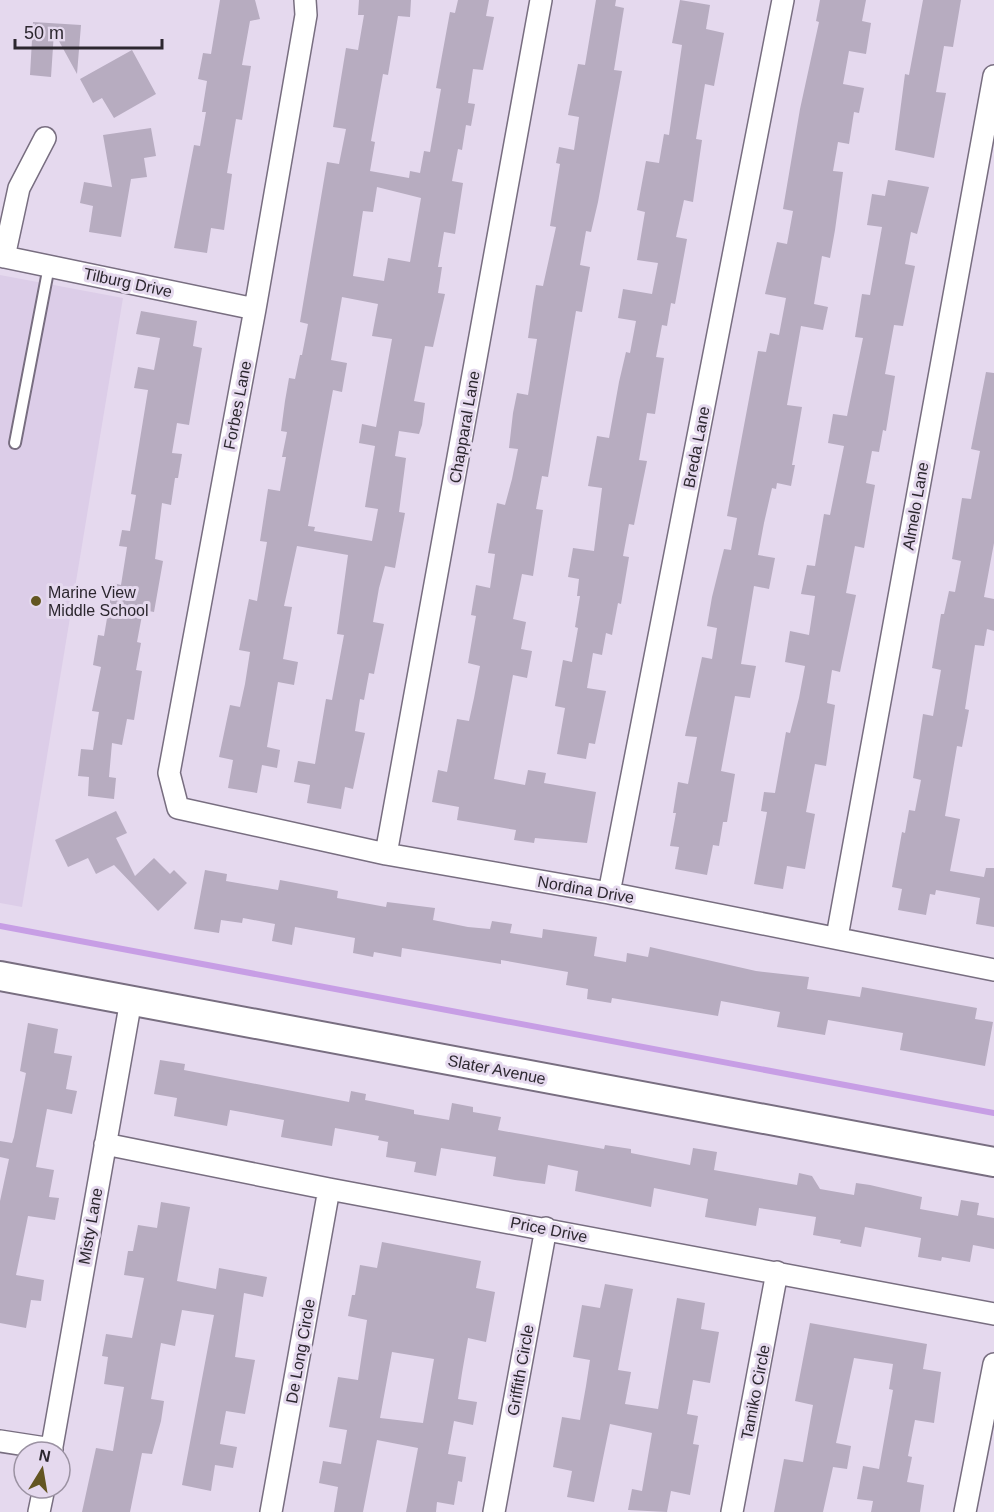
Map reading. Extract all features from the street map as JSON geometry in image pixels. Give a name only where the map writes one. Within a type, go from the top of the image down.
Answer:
[{"type":"street","name":"Forbes Lane","points":[[178,808],[169,773],[255,309],[306,15],[305,0]]},
{"type":"street","name":"Chapparal Lane","points":[[386,854],[541,0]]},
{"type":"street","name":"Breda Lane","points":[[609,893],[783,0]]},
{"type":"street","name":"Almelo Lane","points":[[837,937],[994,76]]},
{"type":"street","points":[[2,256],[19,188],[45,138]]},
{"type":"street","name":"Tilburg Drive","points":[[2,256],[255,309]]},
{"type":"street","name":"Nordina Drive","points":[[178,808],[386,854],[609,893],[994,970]]},
{"type":"street","name":"Slater Avenue","points":[[0,976],[994,1162]]},
{"type":"street","name":"Misty Lane","points":[[53,1440],[131,1000]]},
{"type":"street","name":"Price Drive","points":[[105,1144],[329,1189],[994,1314]]},
{"type":"street","name":"De Long Circle","points":[[271,1512],[329,1189]]},
{"type":"street","name":"Griffith Circle","points":[[494,1512],[546,1228]]},
{"type":"street","name":"Tamiko Circle","points":[[732,1512],[777,1272]]},
{"type":"street","points":[[965,1512],[994,1364]]},
{"type":"lane","points":[[15,443],[49,266]]},
{"type":"shaded area","name":"Marine View Middle School","points":[[0,275],[123,298],[22,907],[0,903]]},
{"type":"building","points":[[220,0],[255,0],[260,19],[250,21],[242,65],[251,66],[242,120],[236,119],[227,173],[232,174],[224,230],[211,228],[207,253],[174,248],[194,145],[200,146],[206,112],[202,112],[207,81],[198,79],[203,53],[211,54]]},
{"type":"building","points":[[359,0],[411,0],[410,17],[398,16],[388,75],[383,74],[371,141],[375,142],[370,171],[409,178],[410,171],[420,173],[424,151],[430,152],[441,89],[436,88],[450,12],[455,13],[458,0],[489,0],[486,16],[494,17],[483,70],[473,69],[468,103],[475,104],[471,126],[466,125],[462,150],[458,149],[452,181],[463,183],[455,234],[444,232],[438,267],[442,267],[438,293],[445,294],[433,347],[425,346],[414,401],[425,403],[422,425],[419,434],[399,431],[395,456],[406,458],[399,512],[405,513],[395,568],[385,566],[379,588],[373,622],[384,624],[374,674],[369,673],[364,700],[360,699],[355,731],[365,733],[353,789],[345,787],[341,809],[307,803],[310,785],[294,782],[298,761],[315,764],[326,699],[332,700],[344,635],[337,634],[348,555],[297,546],[284,606],[292,607],[283,659],[298,662],[294,685],[278,682],[267,747],[280,750],[277,768],[262,765],[257,793],[228,788],[233,760],[219,757],[230,705],[240,707],[245,684],[250,652],[239,650],[249,599],[257,601],[267,542],[260,541],[268,489],[280,491],[286,457],[282,457],[287,432],[281,431],[285,401],[289,378],[295,379],[308,324],[300,322],[327,162],[339,164],[346,129],[333,127],[346,48],[358,50],[364,15],[358,15]],"holes":[[[377,187],[421,198],[410,262],[388,258],[384,281],[353,276],[363,211],[373,212]],[[342,297],[378,304],[372,336],[392,339],[376,427],[362,424],[359,443],[375,446],[365,507],[378,509],[372,541],[314,531],[315,527],[308,526],[333,390],[342,392],[347,363],[331,360]]]},
{"type":"building","points":[[596,0],[616,0],[615,6],[624,8],[614,70],[622,71],[598,202],[591,232],[586,231],[580,265],[590,267],[582,312],[576,311],[548,477],[542,476],[536,509],[543,510],[533,576],[522,574],[513,619],[526,622],[521,649],[532,651],[527,678],[513,675],[494,779],[525,785],[528,770],[546,773],[544,783],[596,792],[587,843],[535,838],[534,843],[514,840],[516,830],[457,820],[459,807],[432,802],[438,770],[447,772],[457,719],[469,721],[474,698],[480,666],[468,663],[476,616],[471,615],[476,585],[490,588],[495,554],[488,553],[497,503],[505,505],[518,449],[509,448],[513,413],[517,393],[528,395],[537,339],[528,338],[536,285],[543,286],[556,227],[550,226],[560,164],[556,163],[559,147],[574,150],[579,117],[568,115],[578,64],[585,65]]},
{"type":"building","points":[[680,0],[710,5],[706,29],[724,33],[714,86],[705,84],[696,139],[702,140],[693,202],[684,200],[676,237],[687,239],[675,304],[671,303],[667,326],[662,325],[656,357],[664,358],[655,414],[647,413],[639,460],[647,461],[634,525],[629,524],[623,556],[629,557],[621,604],[618,603],[612,635],[606,633],[602,655],[593,653],[587,688],[606,691],[595,744],[589,743],[586,759],[557,754],[565,708],[555,706],[563,660],[572,662],[578,628],[575,627],[580,596],[577,596],[579,579],[568,577],[573,548],[594,551],[602,488],[588,486],[597,436],[609,438],[619,382],[626,352],[630,353],[636,321],[618,318],[623,289],[652,294],[658,263],[637,260],[645,212],[637,210],[646,161],[659,163],[664,134],[669,135],[682,45],[672,43]]},
{"type":"building","points":[[820,0],[866,0],[862,21],[871,23],[866,54],[849,51],[843,84],[864,88],[859,113],[854,112],[849,144],[838,142],[833,171],[843,172],[835,230],[830,258],[822,256],[814,304],[828,307],[823,330],[801,326],[787,405],[802,407],[792,465],[795,465],[791,486],[777,483],[776,489],[772,488],[764,523],[758,555],[775,558],[769,589],[754,586],[741,664],[756,666],[750,698],[735,696],[721,771],[735,774],[727,822],[723,822],[719,846],[713,845],[707,875],[675,869],[679,847],[670,846],[676,813],[673,813],[678,782],[688,784],[697,737],[685,736],[702,657],[712,659],[717,628],[707,626],[724,549],[731,550],[737,518],[727,516],[758,351],[766,352],[770,333],[779,335],[786,298],[765,294],[777,242],[787,244],[793,211],[783,209],[800,109],[819,22],[816,21]]},
{"type":"building","points":[[923,0],[961,0],[953,47],[944,46],[936,92],[946,93],[934,158],[895,150],[905,74],[909,75]]},
{"type":"building","points":[[33,22],[81,25],[77,74],[54,32],[51,77],[30,75]]},
{"type":"building","points":[[132,50],[156,94],[114,118],[102,98],[93,103],[80,79]]},
{"type":"building","points":[[151,128],[156,156],[144,158],[147,177],[131,179],[121,237],[89,232],[93,206],[80,203],[84,182],[112,187],[103,135]]},
{"type":"building","points":[[888,180],[929,187],[917,234],[911,232],[905,264],[915,266],[903,326],[894,325],[885,374],[895,376],[886,431],[883,430],[879,452],[872,451],[866,483],[875,485],[864,548],[855,546],[846,593],[856,595],[840,672],[832,670],[827,703],[835,705],[826,766],[815,764],[806,812],[815,814],[805,869],[787,866],[783,889],[754,884],[767,812],[761,811],[764,792],[775,793],[786,732],[790,733],[799,698],[805,666],[785,662],[790,631],[809,635],[815,596],[801,594],[807,565],[815,566],[824,514],[830,515],[844,446],[828,443],[833,414],[847,416],[863,338],[855,337],[862,294],[870,295],[882,227],[867,225],[872,194],[885,196]]},
{"type":"building","points":[[141,311],[197,321],[193,346],[202,348],[189,425],[177,423],[172,453],[182,454],[178,478],[175,478],[171,505],[162,503],[155,559],[163,561],[154,612],[143,610],[137,642],[141,643],[136,670],[142,671],[134,720],[127,719],[122,745],[112,743],[109,777],[116,778],[114,799],[88,796],[89,777],[78,776],[81,749],[93,750],[99,712],[92,711],[101,667],[93,665],[98,635],[104,636],[113,583],[121,585],[127,547],[119,546],[122,530],[130,531],[136,495],[131,494],[148,390],[134,388],[138,367],[154,370],[160,338],[136,334]]},
{"type":"building","points":[[986,372],[994,373],[994,543],[984,597],[994,599],[994,631],[987,629],[984,646],[975,645],[965,709],[969,710],[962,747],[957,746],[945,816],[960,819],[950,871],[984,877],[986,868],[994,868],[994,927],[976,924],[980,898],[936,890],[935,895],[930,894],[926,915],[898,910],[902,889],[892,887],[902,832],[905,833],[909,810],[915,811],[921,780],[913,778],[923,714],[933,716],[941,670],[932,668],[941,614],[944,614],[949,591],[955,592],[961,561],[952,559],[962,498],[971,499],[980,451],[971,449]]},
{"type":"building","points":[[116,811],[127,833],[116,838],[135,876],[154,858],[170,874],[174,870],[187,883],[158,911],[114,865],[96,874],[88,858],[68,867],[55,840]]},
{"type":"building","points":[[205,870],[227,874],[226,881],[278,890],[280,880],[338,891],[337,898],[386,907],[387,902],[435,908],[433,920],[468,927],[490,929],[492,921],[512,924],[510,933],[542,938],[543,929],[597,937],[594,956],[626,962],[627,953],[648,957],[650,947],[756,971],[809,977],[807,989],[860,997],[862,987],[977,1008],[975,1019],[993,1022],[985,1066],[900,1050],[903,1033],[828,1020],[825,1035],[777,1027],[780,1012],[721,1001],[718,1016],[612,998],[611,1003],[587,999],[588,989],[566,985],[568,972],[501,960],[501,964],[402,948],[401,957],[374,952],[373,957],[353,953],[355,938],[295,927],[292,945],[272,941],[275,924],[243,918],[242,923],[221,920],[219,933],[194,929]]},
{"type":"building","points":[[28,1023],[58,1029],[54,1053],[72,1056],[66,1089],[77,1091],[72,1114],[47,1109],[36,1167],[54,1170],[49,1197],[59,1198],[55,1220],[28,1216],[16,1275],[44,1280],[41,1301],[31,1300],[26,1328],[0,1323],[0,1201],[9,1159],[0,1157],[0,1141],[12,1143],[14,1137],[26,1073],[20,1071]]},
{"type":"building","points":[[160,1060],[185,1064],[184,1070],[349,1102],[351,1091],[366,1094],[365,1100],[414,1110],[414,1114],[449,1120],[452,1103],[473,1107],[473,1112],[501,1117],[498,1130],[604,1149],[605,1145],[631,1149],[631,1153],[690,1165],[693,1148],[717,1152],[714,1170],[797,1185],[799,1173],[812,1176],[820,1189],[854,1195],[856,1183],[870,1185],[922,1197],[920,1209],[958,1216],[961,1200],[979,1203],[977,1215],[994,1218],[994,1249],[973,1245],[970,1262],[942,1257],[941,1261],[918,1257],[921,1238],[865,1227],[861,1247],[840,1243],[841,1240],[813,1235],[816,1217],[759,1208],[756,1226],[705,1217],[708,1199],[654,1188],[651,1207],[575,1191],[578,1171],[548,1165],[545,1184],[515,1180],[493,1176],[496,1157],[441,1148],[436,1176],[414,1172],[416,1162],[386,1157],[388,1142],[378,1140],[379,1136],[335,1128],[332,1146],[281,1137],[284,1120],[230,1110],[227,1126],[174,1116],[177,1098],[154,1094]]},
{"type":"building","points":[[161,1202],[190,1207],[177,1281],[216,1289],[219,1268],[267,1277],[263,1297],[244,1293],[235,1357],[255,1360],[245,1414],[226,1411],[220,1444],[237,1447],[233,1468],[215,1465],[211,1491],[182,1485],[214,1315],[182,1310],[175,1346],[161,1343],[151,1399],[164,1401],[161,1421],[152,1454],[142,1453],[130,1512],[82,1512],[96,1448],[113,1451],[124,1387],[104,1384],[108,1357],[102,1356],[106,1334],[132,1338],[144,1278],[124,1275],[128,1251],[133,1251],[138,1225],[157,1228]]},
{"type":"building","points":[[382,1242],[481,1261],[476,1288],[495,1292],[486,1342],[468,1338],[458,1399],[477,1402],[473,1425],[454,1421],[448,1454],[466,1457],[462,1482],[458,1481],[454,1505],[437,1502],[436,1512],[406,1512],[418,1448],[377,1440],[363,1512],[334,1512],[338,1487],[319,1483],[323,1461],[341,1464],[347,1430],[329,1427],[338,1377],[358,1380],[367,1320],[348,1316],[352,1295],[355,1295],[360,1265],[377,1268]],"holes":[[[392,1352],[434,1359],[423,1423],[380,1418]]]},
{"type":"building","points":[[605,1284],[633,1289],[618,1370],[631,1372],[625,1404],[658,1409],[677,1298],[705,1303],[701,1329],[719,1332],[710,1383],[693,1380],[687,1414],[698,1416],[693,1444],[699,1445],[690,1495],[671,1491],[667,1512],[628,1510],[632,1489],[642,1491],[652,1433],[610,1424],[594,1502],[567,1497],[572,1471],[553,1467],[562,1417],[580,1420],[590,1360],[573,1357],[582,1305],[600,1308]]},
{"type":"building","points":[[810,1323],[927,1344],[923,1369],[941,1372],[934,1423],[915,1420],[908,1456],[912,1457],[907,1482],[924,1485],[920,1512],[871,1512],[873,1501],[857,1499],[863,1466],[879,1469],[893,1390],[889,1389],[893,1364],[854,1358],[836,1443],[851,1446],[847,1469],[833,1467],[823,1512],[774,1512],[784,1459],[803,1462],[813,1405],[795,1401]]},
{"type":"waterway","points":[[0,926],[994,1113]]},
{"type":"place","name":"Marine View Middle School","points":[[36,601]]}]
